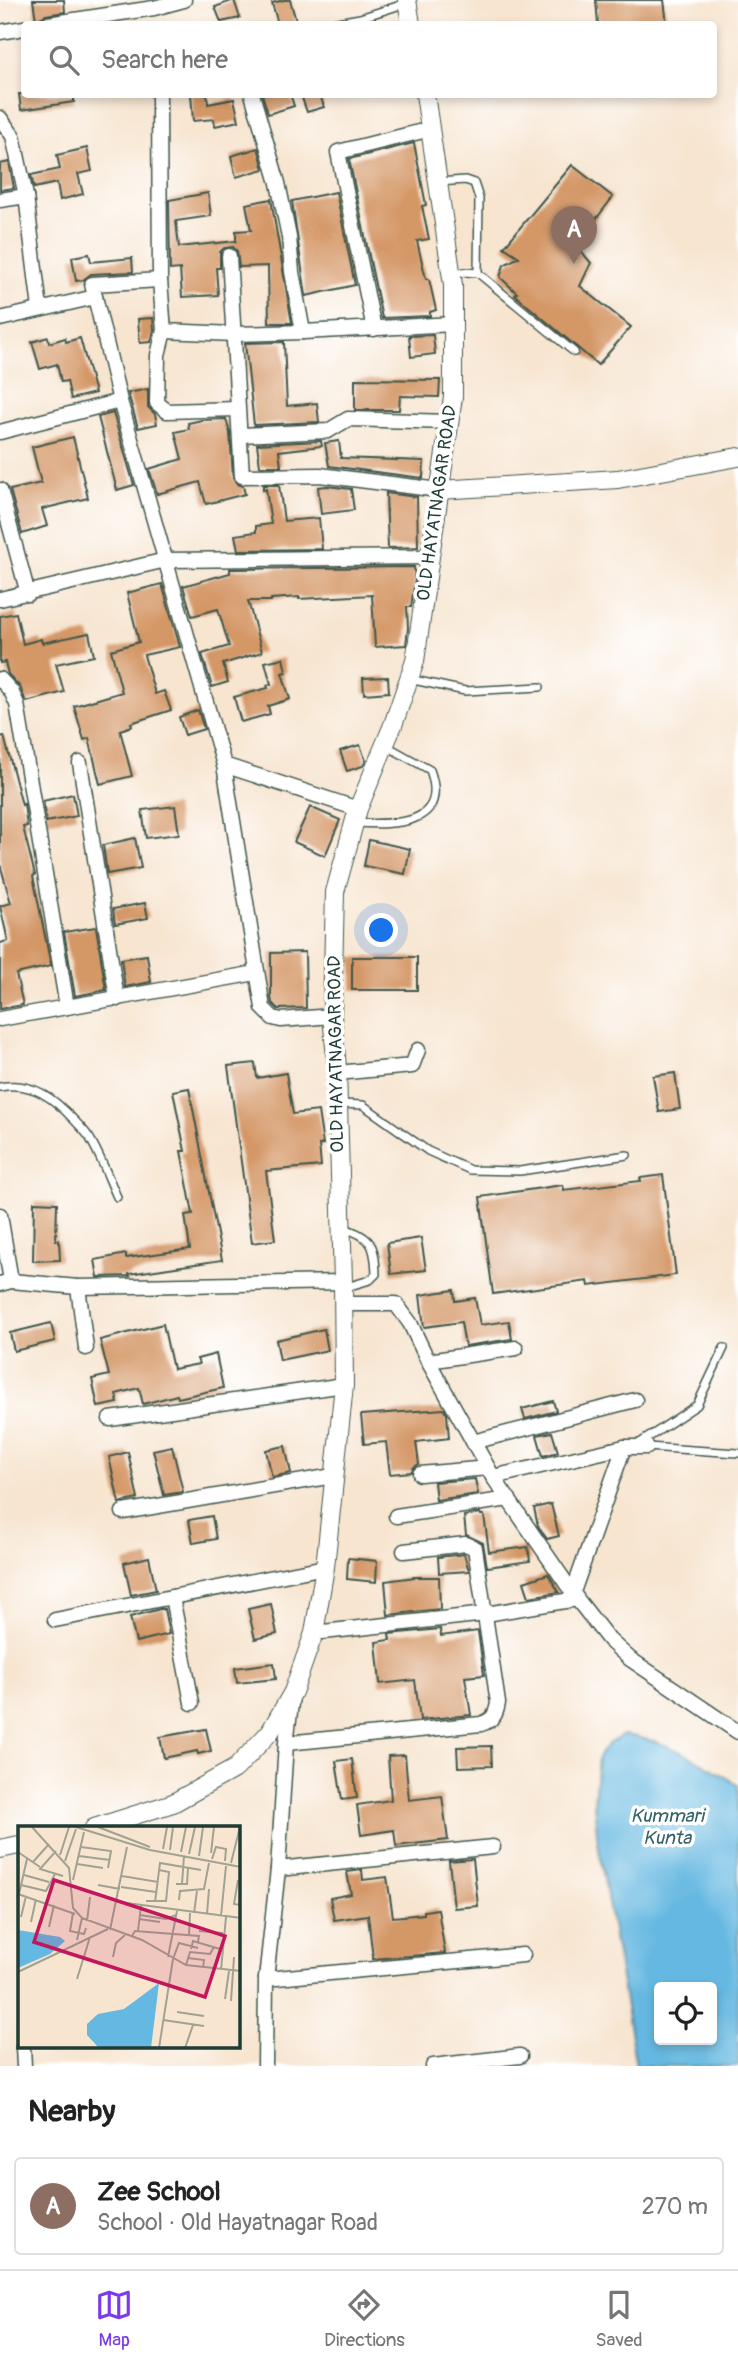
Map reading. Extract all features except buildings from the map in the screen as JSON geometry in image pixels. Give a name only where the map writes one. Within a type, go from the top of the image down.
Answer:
[{"type":"street","points":[[68,21],[154,8],[184,0]]},
{"type":"street","points":[[407,2],[410,21]]},
{"type":"street","points":[[154,8],[155,21]]},
{"type":"street","points":[[0,32],[21,28]]},
{"type":"street","points":[[159,98],[160,280],[164,331],[158,355],[157,402],[162,408],[175,411],[237,409]]},
{"type":"street","points":[[254,98],[278,183],[303,332]]},
{"type":"street","name":"OLD HAYATNAGAR ROAD","points":[[99,1826],[173,1803],[236,1768],[270,1732],[293,1692],[314,1633],[325,1567],[344,1385],[337,1073],[332,1016],[335,892],[356,816],[415,660],[453,397],[452,275],[426,98]]},
{"type":"street","points":[[0,118],[13,136],[26,196],[40,309]]},
{"type":"street","points":[[374,329],[338,152],[432,130]]},
{"type":"street","points":[[0,200],[26,196]]},
{"type":"street","points":[[229,256],[242,476],[320,475],[439,490],[618,479],[738,457]]},
{"type":"street","points":[[160,280],[92,284],[120,401],[224,765],[263,1008],[273,1018],[281,1020],[332,1016]]},
{"type":"street","points":[[0,319],[95,297]]},
{"type":"street","points":[[164,331],[234,334],[454,324]]},
{"type":"street","points":[[0,432],[120,401]]},
{"type":"street","points":[[240,435],[328,431],[348,419],[449,422]]},
{"type":"street","points":[[0,490],[5,531],[28,594]]},
{"type":"street","points":[[0,599],[166,560],[429,557]]},
{"type":"street","points":[[0,679],[18,704],[67,1007]]},
{"type":"street","points":[[80,762],[117,999]]},
{"type":"street","points":[[224,765],[356,816]]},
{"type":"street","points":[[0,1019],[256,973]]},
{"type":"street","points":[[337,1073],[412,1066],[418,1051]]},
{"type":"street","points":[[0,1215],[5,1283],[78,1287],[343,1291],[396,1304],[410,1323],[428,1361],[491,1472],[575,1596],[609,1640],[630,1660],[738,1732]]},
{"type":"street","points":[[78,1287],[86,1348]]},
{"type":"street","points":[[428,1361],[516,1348]]},
{"type":"street","points":[[110,1419],[344,1385]]},
{"type":"street","points":[[473,1442],[635,1401]]},
{"type":"street","points":[[420,1474],[491,1472],[635,1447]]},
{"type":"street","points":[[575,1596],[635,1447]]},
{"type":"street","points":[[123,1512],[333,1476]]},
{"type":"street","points":[[396,1516],[509,1499]]},
{"type":"street","points":[[286,1743],[481,1724],[489,1721],[496,1713],[498,1703],[477,1552],[472,1545],[404,1551]]},
{"type":"street","points":[[55,1620],[325,1567]]},
{"type":"street","points":[[314,1633],[486,1614],[575,1596]]},
{"type":"street","points":[[172,1597],[192,1703]]},
{"type":"street","points":[[265,2066],[266,1979],[278,1869],[286,1743],[293,1692]]},
{"type":"street","points":[[0,1849],[18,1845]]},
{"type":"street","points":[[278,1869],[493,1847]]},
{"type":"street","points":[[266,1979],[523,1955]]},
{"type":"street","points":[[23,2048],[24,2066]]},
{"type":"street","points":[[433,2066],[520,2056]]},
{"type":"lane","points":[[338,21],[360,18],[407,2]]},
{"type":"lane","points":[[439,182],[465,180],[474,183],[479,198],[478,273]]},
{"type":"lane","points":[[452,275],[478,273],[574,352]]},
{"type":"lane","points":[[409,679],[465,691],[540,687]]},
{"type":"lane","points":[[356,816],[378,824],[412,820],[426,813],[432,805],[434,779],[430,770],[384,745]]},
{"type":"lane","points":[[0,1087],[13,1084],[29,1087],[41,1091],[61,1105],[91,1139],[117,1197]]},
{"type":"lane","points":[[338,1104],[363,1105],[428,1151],[470,1170],[520,1171],[627,1156]]},
{"type":"lane","points":[[340,1226],[368,1239],[376,1260],[376,1274],[370,1280],[343,1291]]},
{"type":"lane","points":[[635,1447],[696,1405],[724,1348]]},
{"type":"lane","points":[[635,1447],[738,1453]]},
{"type":"water","name":"Kummari Kunta","points":[[623,1735],[639,1737],[697,1760],[738,1785],[738,2066],[636,2066],[598,1843],[594,1803],[598,1757],[608,1744]]},
{"type":"place","name":"Zee School","points":[[574,264]]}]
